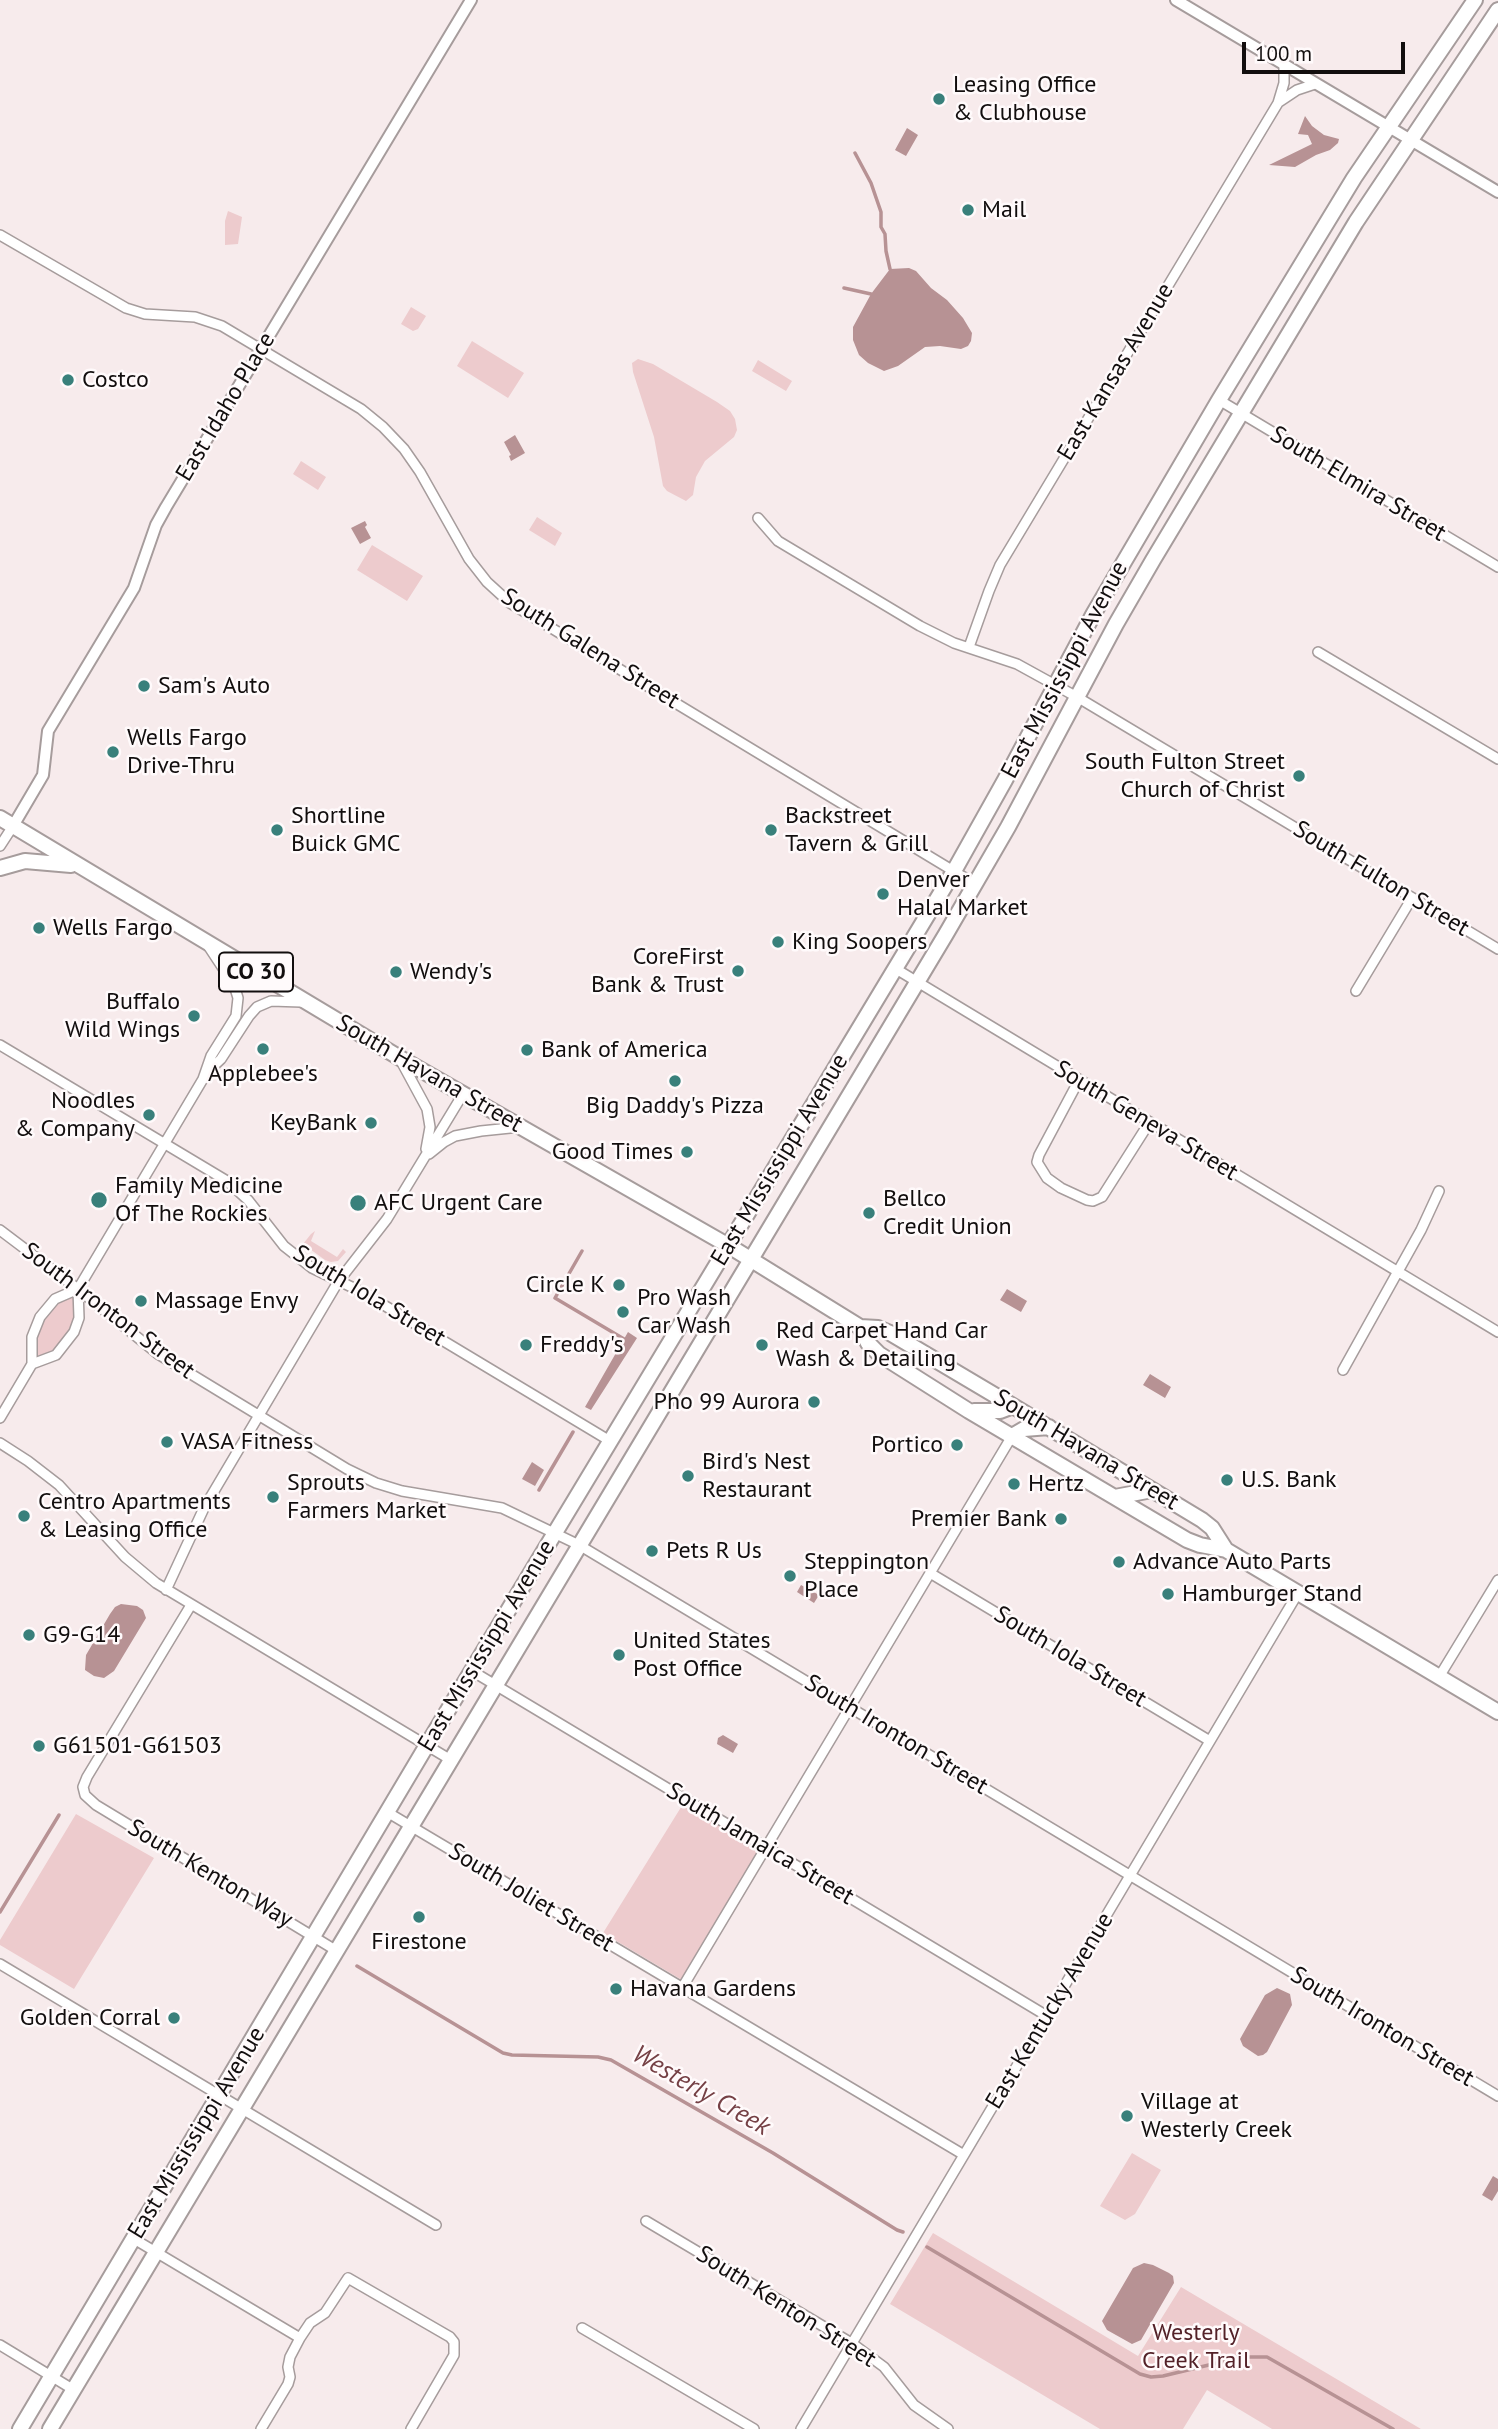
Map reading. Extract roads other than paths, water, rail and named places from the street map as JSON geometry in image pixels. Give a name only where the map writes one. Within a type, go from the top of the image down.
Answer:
[{"type":"main road","name":"East Mississippi Avenue","points":[[20,2429],[427,1745],[954,871],[1118,570],[1219,400],[1387,128],[1475,0]]},
{"type":"main road","name":"East Mississippi Avenue","points":[[50,2429],[918,982],[975,884],[1135,590],[1343,243],[1498,10]]},
{"type":"main road","name":"South Havana Street","points":[[0,818],[400,1058],[729,1245],[860,1327],[876,1328],[890,1333],[1049,1427],[1207,1524],[1226,1550]]},
{"type":"main road","points":[[0,868],[12,863],[35,860],[79,866]]},
{"type":"main road","name":"South Havana Street","points":[[860,1327],[868,1343],[879,1354],[1012,1436],[1187,1540],[1226,1550],[1498,1712]]},
{"type":"main road","points":[[969,1410],[995,1412],[1013,1406]]},
{"type":"main road","points":[[1012,1436],[1024,1429],[1049,1427]]},
{"type":"main road","points":[[1115,1497],[1152,1490]]},
{"type":"street","name":"East Idaho Place","points":[[13,826],[43,775],[48,731],[134,588],[153,534],[166,507],[471,0]]},
{"type":"street","points":[[1176,0],[1498,192]]},
{"type":"street","name":"East Kansas Avenue","points":[[969,648],[1000,565],[1278,103],[1284,83],[1284,65]]},
{"type":"street","points":[[1278,103],[1297,90],[1315,84]]},
{"type":"street","name":"South Galena Street","points":[[0,235],[117,305],[145,314],[205,320],[222,326],[361,409],[391,434],[415,464],[469,559],[487,582],[510,603],[975,884]]},
{"type":"street","name":"South Elmira Street","points":[[1219,400],[1498,567]]},
{"type":"street","name":"South Fulton Street","points":[[758,518],[778,541],[920,626],[946,639],[1009,661],[1077,697],[1498,949]]},
{"type":"street","points":[[1318,652],[1498,759]]},
{"type":"street","points":[[0,846],[13,826]]},
{"type":"street","points":[[1356,991],[1412,898]]},
{"type":"street","points":[[32,1364],[56,1355],[74,1332],[79,1318],[78,1289],[207,1072],[211,1056],[236,1016],[239,1004],[234,985],[206,943]]},
{"type":"street","name":"South Geneva Street","points":[[895,968],[1498,1332]]},
{"type":"street","points":[[207,1072],[221,1059],[257,1007],[276,1001],[307,1002]]},
{"type":"street","name":"South Iola Street","points":[[0,1045],[227,1181],[248,1200],[290,1251],[312,1268],[362,1292],[610,1441]]},
{"type":"street","points":[[400,1058],[427,1109],[430,1136],[423,1160]]},
{"type":"street","points":[[1079,1080],[1037,1162],[1047,1178],[1061,1188],[1087,1200],[1093,1201],[1102,1196],[1149,1123]]},
{"type":"street","points":[[166,1590],[198,1520],[338,1282],[377,1234],[463,1094]]},
{"type":"street","points":[[423,1160],[455,1136],[522,1127]]},
{"type":"street","points":[[1343,1370],[1421,1230],[1439,1191]]},
{"type":"street","name":"South Ironton Street","points":[[0,1230],[158,1354],[352,1472],[402,1491],[496,1506],[579,1545],[1498,2096]]},
{"type":"street","points":[[0,1419],[32,1364],[32,1337],[40,1317],[55,1299],[78,1289]]},
{"type":"street","points":[[682,1988],[1012,1436]]},
{"type":"street","points":[[0,1443],[59,1485],[125,1558],[166,1590],[452,1760]]},
{"type":"street","name":"South Iola Street","points":[[930,1573],[1210,1741]]},
{"type":"street","points":[[1439,1677],[1498,1580]]},
{"type":"street","name":"East Kentucky Avenue","points":[[801,2429],[1298,1592]]},
{"type":"street","name":"South Kenton Way","points":[[191,1605],[87,1777],[83,1787],[85,1795],[96,1805],[337,1951]]},
{"type":"street","name":"South Jamaica Street","points":[[472,1671],[1047,2017]]},
{"type":"street","name":"South Joliet Street","points":[[387,1812],[964,2155]]},
{"type":"street","points":[[0,1964],[436,2225]]},
{"type":"street","name":"South Kenton Street","points":[[646,2221],[853,2344],[884,2367],[914,2406],[948,2429]]},
{"type":"street","points":[[134,2239],[300,2338]]},
{"type":"street","points":[[261,2429],[288,2384],[290,2357],[300,2338],[310,2323],[325,2313],[348,2278],[450,2337],[454,2342],[454,2355],[411,2429]]},
{"type":"street","points":[[583,2328],[754,2429]]},
{"type":"street","points":[[0,2345],[74,2390]]},
{"type":"waterway","points":[[855,153],[871,183],[881,212],[881,227],[885,234],[890,269]]},
{"type":"waterway","points":[[844,288],[871,294]]},
{"type":"waterway","points":[[582,1251],[555,1298],[624,1339]]},
{"type":"waterway","points":[[539,1490],[573,1432]]},
{"type":"waterway","name":"Westerly Creek","points":[[0,1912],[59,1815]]},
{"type":"waterway","name":"Westerly Creek","points":[[357,1966],[503,2053],[598,2057],[611,2060],[903,2232]]},
{"type":"waterway","name":"Westerly Creek","points":[[927,2247],[1140,2374],[1163,2376],[1242,2357],[1267,2357],[1393,2429]]},
{"type":"place","name":"Leasing Office & Clubhouse","points":[[939,99]]},
{"type":"place","name":"Mail","points":[[968,210]]},
{"type":"place","name":"Costco","points":[[68,380]]},
{"type":"place","name":"Sam's Auto","points":[[144,686]]},
{"type":"place","name":"Wells Fargo Drive-Thru","points":[[113,752]]},
{"type":"place","name":"South Fulton Street Church of Christ","points":[[1299,776]]},
{"type":"place","name":"Shortline Buick GMC","points":[[277,830]]},
{"type":"place","name":"Backstreet Tavern & Grill","points":[[771,830]]},
{"type":"place","name":"Denver Halal Market","points":[[883,894]]},
{"type":"place","name":"Wells Fargo","points":[[39,928]]},
{"type":"place","name":"King Soopers","points":[[778,942]]},
{"type":"place","name":"CoreFirst Bank & Trust","points":[[738,971]]},
{"type":"place","name":"Wendy's","points":[[396,972]]},
{"type":"place","name":"Buffalo Wild Wings","points":[[194,1016]]},
{"type":"place","name":"Applebee's","points":[[263,1049]]},
{"type":"place","name":"Bank of America","points":[[527,1050]]},
{"type":"place","name":"Big Daddy's Pizza","points":[[675,1081]]},
{"type":"place","name":"Noodles & Company","points":[[149,1115]]},
{"type":"place","name":"KeyBank","points":[[371,1123]]},
{"type":"place","name":"Good Times","points":[[687,1152]]},
{"type":"place","name":"Family Medicine Of The Rockies","points":[[99,1200]]},
{"type":"place","name":"AFC Urgent Care","points":[[358,1203]]},
{"type":"place","name":"Bellco Credit Union","points":[[869,1213]]},
{"type":"place","name":"Circle K","points":[[619,1285]]},
{"type":"place","name":"Massage Envy","points":[[141,1301]]},
{"type":"place","name":"Pro Wash Car Wash","points":[[623,1312]]},
{"type":"place","name":"Freddy's","points":[[526,1345]]},
{"type":"place","name":"Red Carpet Hand Car Wash & Detailing","points":[[762,1345]]},
{"type":"place","name":"Pho 99 Aurora","points":[[814,1402]]},
{"type":"place","name":"VASA Fitness","points":[[167,1442]]},
{"type":"place","name":"Portico","points":[[957,1445]]},
{"type":"place","name":"Bird's Nest Restaurant","points":[[688,1476]]},
{"type":"place","name":"U.S. Bank","points":[[1227,1480]]},
{"type":"place","name":"Hertz","points":[[1014,1484]]},
{"type":"place","name":"Sprouts Farmers Market","points":[[273,1497]]},
{"type":"place","name":"Centro Apartments & Leasing Office","points":[[24,1516]]},
{"type":"place","name":"Premier Bank","points":[[1061,1519]]},
{"type":"place","name":"Pets R Us","points":[[652,1551]]},
{"type":"place","name":"Advance Auto Parts","points":[[1119,1562]]},
{"type":"place","name":"Steppington Place","points":[[790,1576]]},
{"type":"place","name":"Hamburger Stand","points":[[1168,1594]]},
{"type":"place","name":"G9-G14","points":[[29,1635]]},
{"type":"place","name":"United States Post Office","points":[[619,1655]]},
{"type":"place","name":"G61501-G61503","points":[[39,1746]]},
{"type":"place","name":"Firestone","points":[[419,1917]]},
{"type":"place","name":"Havana Gardens","points":[[616,1989]]},
{"type":"place","name":"Golden Corral","points":[[174,2018]]},
{"type":"place","name":"Village at Westerly Creek","points":[[1127,2116]]},
{"type":"park label","name":"Westerly Creek Trail","points":[[1196,2347]]}]
